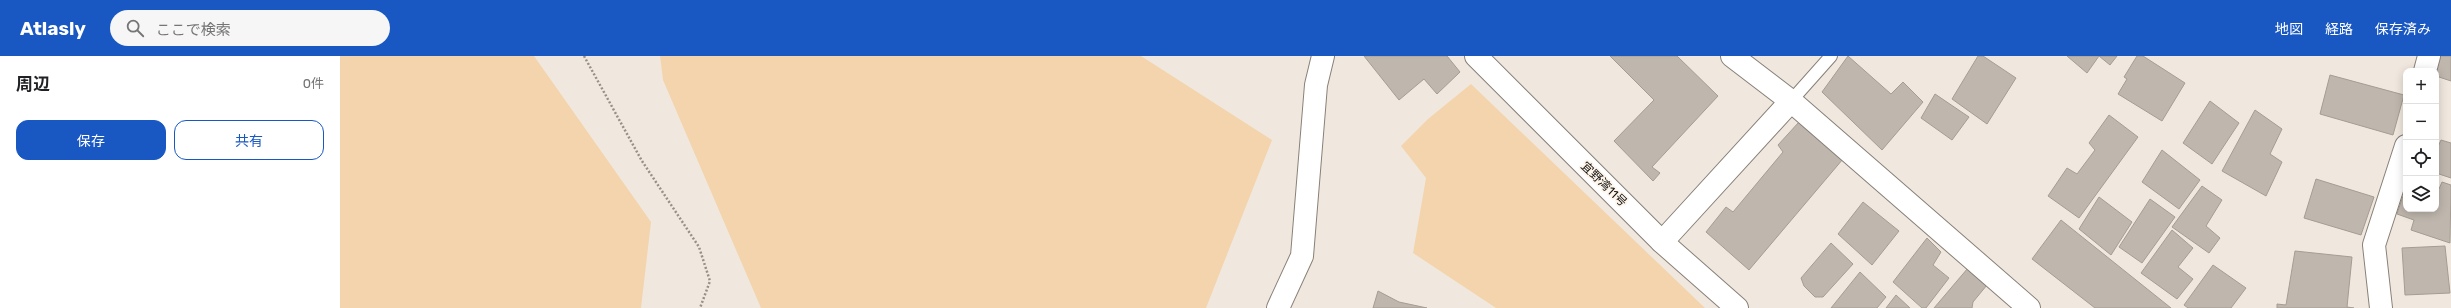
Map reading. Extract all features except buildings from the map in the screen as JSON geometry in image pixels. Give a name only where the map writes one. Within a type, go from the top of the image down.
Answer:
[{"type":"street","points":[[1278,308],[1302,256],[1316,85],[1324,56]]},
{"type":"street","name":"宜野湾11号","points":[[1476,56],[1662,242],[1737,308]]},
{"type":"street","points":[[1732,56],[1791,101],[2029,308]]},
{"type":"street","points":[[2426,68],[2429,56]]},
{"type":"street","points":[[1662,242],[1791,101]]},
{"type":"street","points":[[2381,308],[2374,245],[2403,155]]},
{"type":"lane","points":[[1791,101],[1831,56]]},
{"type":"path","points":[[584,56],[642,161],[700,247],[710,281],[700,308]]},
{"type":"shaded area","points":[[340,56],[534,56],[651,222],[641,308],[340,308]]},
{"type":"shaded area","points":[[660,56],[1141,56],[1272,140],[1206,308],[761,308],[663,80]]},
{"type":"shaded area","points":[[1471,84],[1705,308],[1496,308],[1413,253],[1426,178],[1401,146],[1428,119]]}]
